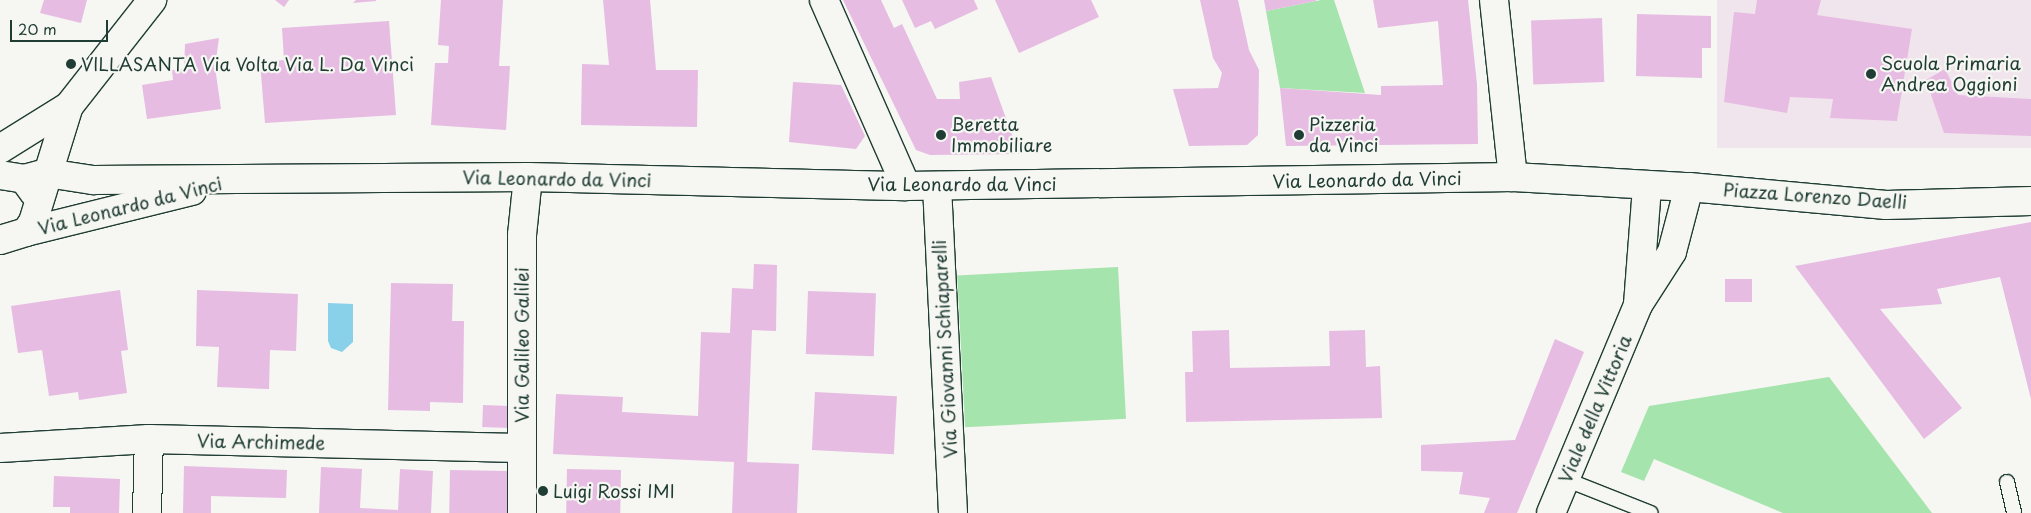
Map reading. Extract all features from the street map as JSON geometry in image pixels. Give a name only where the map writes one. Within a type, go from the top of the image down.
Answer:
[{"type":"street","points":[[26,232],[37,214],[28,182],[69,106],[152,0]]},
{"type":"street","points":[[824,0],[906,186]]},
{"type":"street","points":[[1494,0],[1514,178]]},
{"type":"street","points":[[0,149],[69,106]]},
{"type":"street","name":"Via Leonardo da Vinci","points":[[28,182],[528,177],[937,186],[1514,178],[1689,187]]},
{"type":"street","name":"Via Galileo Galilei","points":[[522,513],[522,235],[528,177]]},
{"type":"street","name":"Via Leonardo da Vinci","points":[[0,240],[235,180]]},
{"type":"street","name":"Via Giovanni Schiaparelli","points":[[937,186],[953,513]]},
{"type":"street","name":"Viale della Vittoria","points":[[1638,306],[1647,186]]},
{"type":"street","name":"Viale della Vittoria","points":[[1551,513],[1638,306],[1672,252],[1689,187]]},
{"type":"street","name":"Piazza Lorenzo Daelli","points":[[1689,187],[1886,205],[2031,201]]},
{"type":"street","points":[[147,513],[149,439]]},
{"type":"street","name":"Via Archimede","points":[[0,448],[149,439],[522,448]]},
{"type":"lane","points":[[1565,479],[1650,513]]},
{"type":"lane","points":[[2007,482],[2014,513]]},
{"type":"shaded area","name":"Scuola Primaria Andrea Oggioni","points":[[1717,0],[2031,0],[2031,148],[1717,148]]},
{"type":"green space","points":[[1321,0],[1334,0],[1365,93],[1280,88],[1266,11]]},
{"type":"green space","points":[[1118,267],[1126,419],[965,427],[957,275]]},
{"type":"green space","points":[[1829,377],[1932,513],[1783,513],[1654,459],[1644,481],[1621,472],[1649,406]]},
{"type":"water","points":[[328,303],[353,304],[353,342],[342,352],[331,348],[328,341]]},
{"type":"building","points":[[44,0],[87,0],[81,23],[40,13]]},
{"type":"building","points":[[275,0],[289,0],[284,7]]},
{"type":"building","points":[[356,0],[376,0],[376,1],[353,3]]},
{"type":"building","points":[[441,0],[503,0],[499,66],[510,66],[506,130],[431,125],[435,63],[448,63],[449,46],[438,45]]},
{"type":"building","points":[[603,0],[650,0],[656,70],[698,70],[697,127],[581,125],[582,64],[609,65]]},
{"type":"building","points":[[843,0],[881,0],[894,28],[902,24],[937,99],[960,99],[959,82],[991,77],[1019,154],[930,155],[916,150]]},
{"type":"building","points":[[902,0],[974,0],[978,9],[935,29],[931,21],[915,28]]},
{"type":"building","points":[[995,0],[1091,0],[1099,17],[1019,53]]},
{"type":"building","points":[[1200,0],[1238,0],[1249,50],[1259,70],[1258,135],[1247,145],[1189,146],[1173,89],[1218,88],[1222,73],[1213,58]]},
{"type":"building","points":[[1264,0],[1316,0],[1316,1],[1266,11]]},
{"type":"building","points":[[1373,0],[1468,0],[1477,84],[1478,144],[1286,146],[1280,88],[1381,95],[1381,86],[1443,85],[1438,21],[1378,28]]},
{"type":"building","points":[[1757,0],[1821,0],[1817,15],[1912,29],[1897,121],[1830,118],[1833,99],[1790,97],[1787,113],[1724,102],[1734,12],[1755,14]]},
{"type":"building","points":[[1637,14],[1711,16],[1711,48],[1702,48],[1702,78],[1636,76]]},
{"type":"building","points":[[1602,18],[1604,82],[1533,84],[1531,20]]},
{"type":"building","points":[[389,21],[396,115],[265,123],[260,62],[284,60],[282,28]]},
{"type":"building","points":[[219,38],[215,67],[221,109],[147,119],[142,85],[173,80],[172,70],[184,69],[185,44]]},
{"type":"building","points":[[1945,69],[1958,95],[2031,99],[2031,136],[1944,133],[1926,80]]},
{"type":"building","points":[[793,82],[841,85],[865,136],[856,149],[789,142]]},
{"type":"building","points":[[2031,222],[2031,399],[2000,277],[1937,289],[1942,304],[1880,309],[1962,408],[1924,439],[1795,266]]},
{"type":"building","points":[[754,264],[777,265],[776,331],[752,330],[747,462],[799,464],[797,513],[732,513],[734,462],[553,454],[556,394],[623,397],[622,412],[698,416],[701,332],[730,333],[732,288],[753,289]]},
{"type":"building","points":[[1725,279],[1752,279],[1752,302],[1725,302]]},
{"type":"building","points":[[391,283],[453,284],[452,321],[464,321],[463,403],[430,402],[430,411],[388,410]]},
{"type":"building","points":[[120,290],[128,350],[121,351],[127,393],[79,400],[78,392],[49,396],[42,350],[18,353],[11,306]]},
{"type":"building","points":[[197,290],[298,294],[296,351],[270,350],[269,389],[217,387],[219,347],[196,346]]},
{"type":"building","points":[[808,291],[876,293],[874,356],[806,354]]},
{"type":"building","points":[[1229,330],[1230,368],[1330,366],[1329,331],[1365,330],[1366,367],[1380,366],[1382,418],[1186,422],[1185,372],[1193,372],[1192,331]]},
{"type":"building","points":[[1555,339],[1584,352],[1517,513],[1484,513],[1490,498],[1459,494],[1463,472],[1421,471],[1421,445],[1515,440]]},
{"type":"building","points":[[815,392],[897,396],[894,454],[812,450]]},
{"type":"building","points":[[483,405],[510,406],[509,428],[482,427]]},
{"type":"building","points":[[184,466],[287,470],[286,498],[211,496],[211,513],[183,513]]},
{"type":"building","points":[[321,467],[362,469],[360,508],[398,510],[400,469],[433,471],[431,513],[319,513]]},
{"type":"building","points":[[567,469],[621,470],[620,513],[566,513]]},
{"type":"building","points":[[450,470],[508,471],[507,513],[449,513]]},
{"type":"building","points":[[54,476],[120,479],[119,513],[70,513],[70,507],[53,507]]},
{"type":"place","name":"VILLASANTA Via Volta Via L. Da Vinci","points":[[71,64]]},
{"type":"place","name":"Scuola Primaria Andrea Oggioni","points":[[1871,74]]},
{"type":"place","name":"Beretta Immobiliare","points":[[941,135]]},
{"type":"place","name":"Pizzeria da Vinci","points":[[1299,135]]},
{"type":"place","name":"Luigi Rossi IMI","points":[[543,491]]}]
